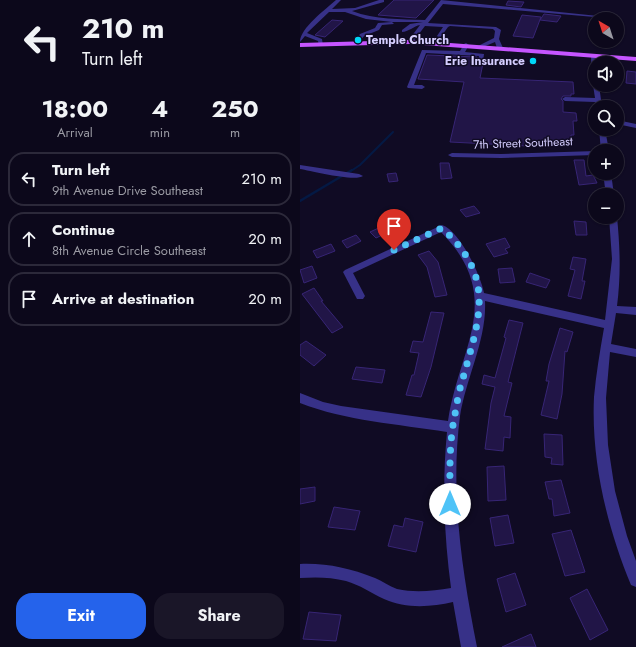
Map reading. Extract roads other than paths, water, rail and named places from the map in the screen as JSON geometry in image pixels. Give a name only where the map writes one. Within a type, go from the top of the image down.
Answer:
[{"type":"main road","points":[[300,45],[410,42],[481,46],[594,56]]},
{"type":"main road","points":[[624,58],[636,59]]},
{"type":"street","points":[[301,37],[339,0]]},
{"type":"street","points":[[328,10],[347,11],[361,8],[382,1],[381,0]]},
{"type":"street","points":[[410,42],[442,1],[588,15]]},
{"type":"street","points":[[347,11],[353,14],[373,18],[446,26],[494,28],[498,30],[496,39],[500,48]]},
{"type":"street","points":[[404,31],[415,22]]},
{"type":"street","points":[[357,43],[362,35],[377,29],[380,24],[415,22]]},
{"type":"street","points":[[440,36],[446,26]]},
{"type":"street","points":[[301,37],[320,40],[321,45]]},
{"type":"street","points":[[481,46],[496,39]]},
{"type":"street","points":[[462,53],[466,45]]},
{"type":"street","points":[[422,87],[410,86],[424,51],[482,55],[481,61]]},
{"type":"street","points":[[565,99],[598,100],[597,92]]},
{"type":"street","points":[[624,123],[636,126]]},
{"type":"street","name":"7th Street Southeast","points":[[452,156],[588,153]]},
{"type":"street","points":[[300,167],[359,176]]},
{"type":"street","points":[[614,224],[616,259],[612,309],[600,396],[603,464],[609,496],[618,530],[636,580]]},
{"type":"street","points":[[360,296],[348,272],[442,228],[466,257],[476,277],[480,296],[477,330],[462,379],[453,427],[450,460],[452,543],[469,647]]},
{"type":"street","points":[[480,296],[610,325]]},
{"type":"street","points":[[612,309],[636,311]]},
{"type":"street","points":[[607,347],[636,353]]},
{"type":"street","points":[[300,398],[322,407],[341,411],[453,427]]},
{"type":"street","points":[[300,571],[322,569],[336,571],[369,582],[389,593],[402,597],[430,598],[459,593]]},
{"type":"waterway","points":[[351,171],[360,165],[393,132]]},
{"type":"waterway","points":[[300,201],[352,170]]},
{"type":"place","name":"Temple Church","points":[[358,40]]},
{"type":"place","name":"Erie Insurance","points":[[533,61]]}]
